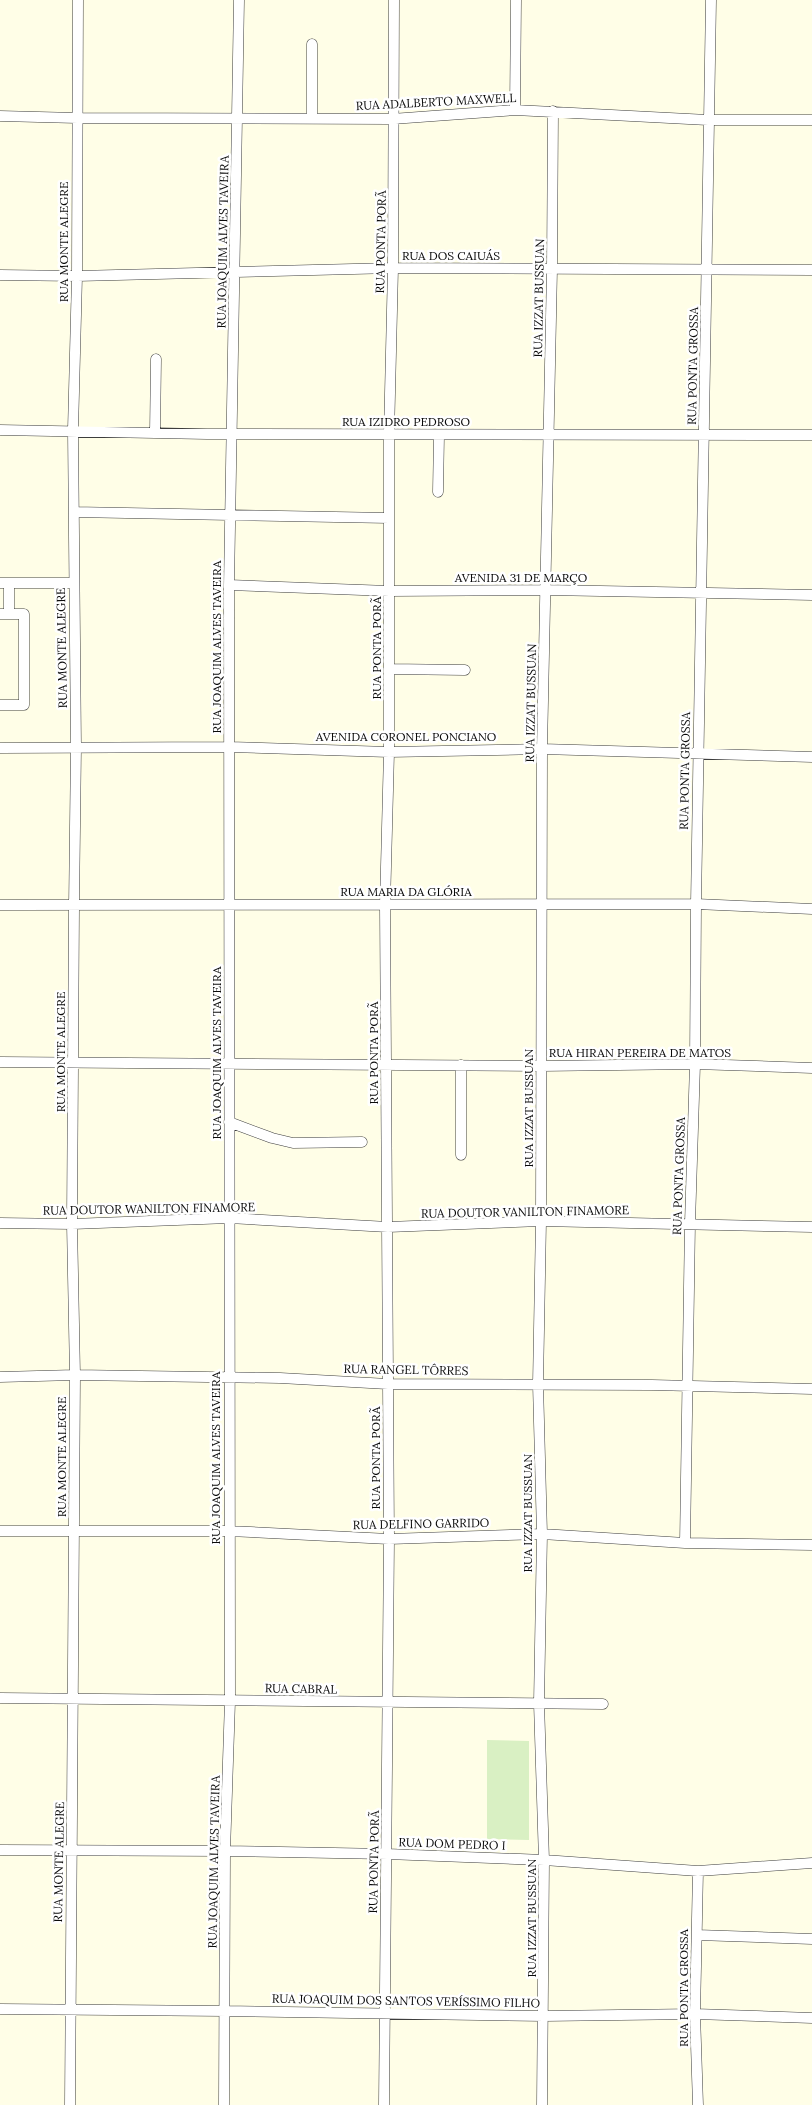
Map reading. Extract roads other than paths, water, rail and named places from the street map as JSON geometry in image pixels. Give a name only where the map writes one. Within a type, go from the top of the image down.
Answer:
[{"type":"street","name":"RUA MONTE ALEGRE","points":[[70,2105],[69,2010],[75,1376],[72,1224],[76,746],[73,430],[77,276],[78,0]]},
{"type":"street","name":"RUA JOAQUIM ALVES TAVEIRA","points":[[224,2105],[226,1851],[230,1700],[228,1378],[229,585],[239,0]]},
{"type":"street","name":"RUA PONTA PORÃ","points":[[384,2105],[389,1539],[386,905],[390,669],[389,435],[393,268],[392,119],[394,0]]},
{"type":"street","points":[[516,0],[516,110]]},
{"type":"street","name":"RUA PONTA GROSSA","points":[[685,1543],[689,1385],[690,1223],[695,1064],[698,754],[703,435],[708,268],[708,120],[711,0]]},
{"type":"street","points":[[312,44],[312,118]]},
{"type":"street","name":"RUA ADALBERTO MAXWELL","points":[[0,116],[392,119],[516,110],[708,120],[812,120]]},
{"type":"street","name":"RUA IZZAT BUSSUAN","points":[[542,2105],[544,1860],[539,1704],[542,1534],[538,1384],[541,1221],[542,749],[552,269],[553,111]]},
{"type":"street","name":"RUA DOS CAIUÁS","points":[[0,275],[77,276],[393,268],[708,268],[812,270]]},
{"type":"street","points":[[155,433],[156,359]]},
{"type":"street","name":"RUA IZIDRO PEDROSO","points":[[0,430],[389,435],[812,435]]},
{"type":"street","points":[[438,492],[439,435]]},
{"type":"street","points":[[74,512],[389,518]]},
{"type":"street","points":[[0,705],[24,705],[24,614],[4,614],[4,583],[74,584]]},
{"type":"street","name":"AVENIDA 31 DE MARÇO","points":[[229,585],[389,591],[546,590],[812,595]]},
{"type":"street","points":[[390,669],[465,670]]},
{"type":"street","name":"AVENIDA CORONEL PONCIANO","points":[[0,748],[76,746],[229,747],[389,752],[542,749],[812,757]]},
{"type":"street","name":"RUA MARIA DA GLÓRIA","points":[[0,905],[696,904],[812,909]]},
{"type":"street","name":"RUA HIRAN PEREIRA DE MATOS","points":[[0,1062],[541,1066],[695,1064],[812,1068]]},
{"type":"street","points":[[461,1064],[461,1155]]},
{"type":"street","points":[[229,1122],[272,1138],[293,1143],[362,1142]]},
{"type":"street","name":"RUA DOUTOR WANILTON FINAMORE","points":[[0,1223],[72,1224],[229,1218],[388,1227]]},
{"type":"street","name":"RUA DOUTOR VANILTON FINAMORE","points":[[388,1227],[541,1221],[812,1227]]},
{"type":"street","name":"RUA RANGEL TÔRRES","points":[[0,1377],[280,1378],[388,1384],[689,1385],[812,1389]]},
{"type":"street","name":"RUA DELFINO GARRIDO","points":[[0,1531],[229,1532],[389,1539],[542,1534],[685,1543],[812,1545]]},
{"type":"street","name":"RUA CABRAL","points":[[0,1698],[603,1704]]},
{"type":"street","name":"RUA DOM PEDRO I","points":[[0,1850],[386,1854],[544,1860],[698,1871],[812,1863]]},
{"type":"street","name":"RUA PONTA GROSSA","points":[[698,1871],[695,2014],[698,2105]]},
{"type":"street","points":[[697,1935],[812,1939]]},
{"type":"street","name":"RUA JOAQUIM DOS SANTOS VERÍSSIMO FILHO","points":[[0,2009],[225,2010],[544,2016],[695,2014],[812,2018]]}]
